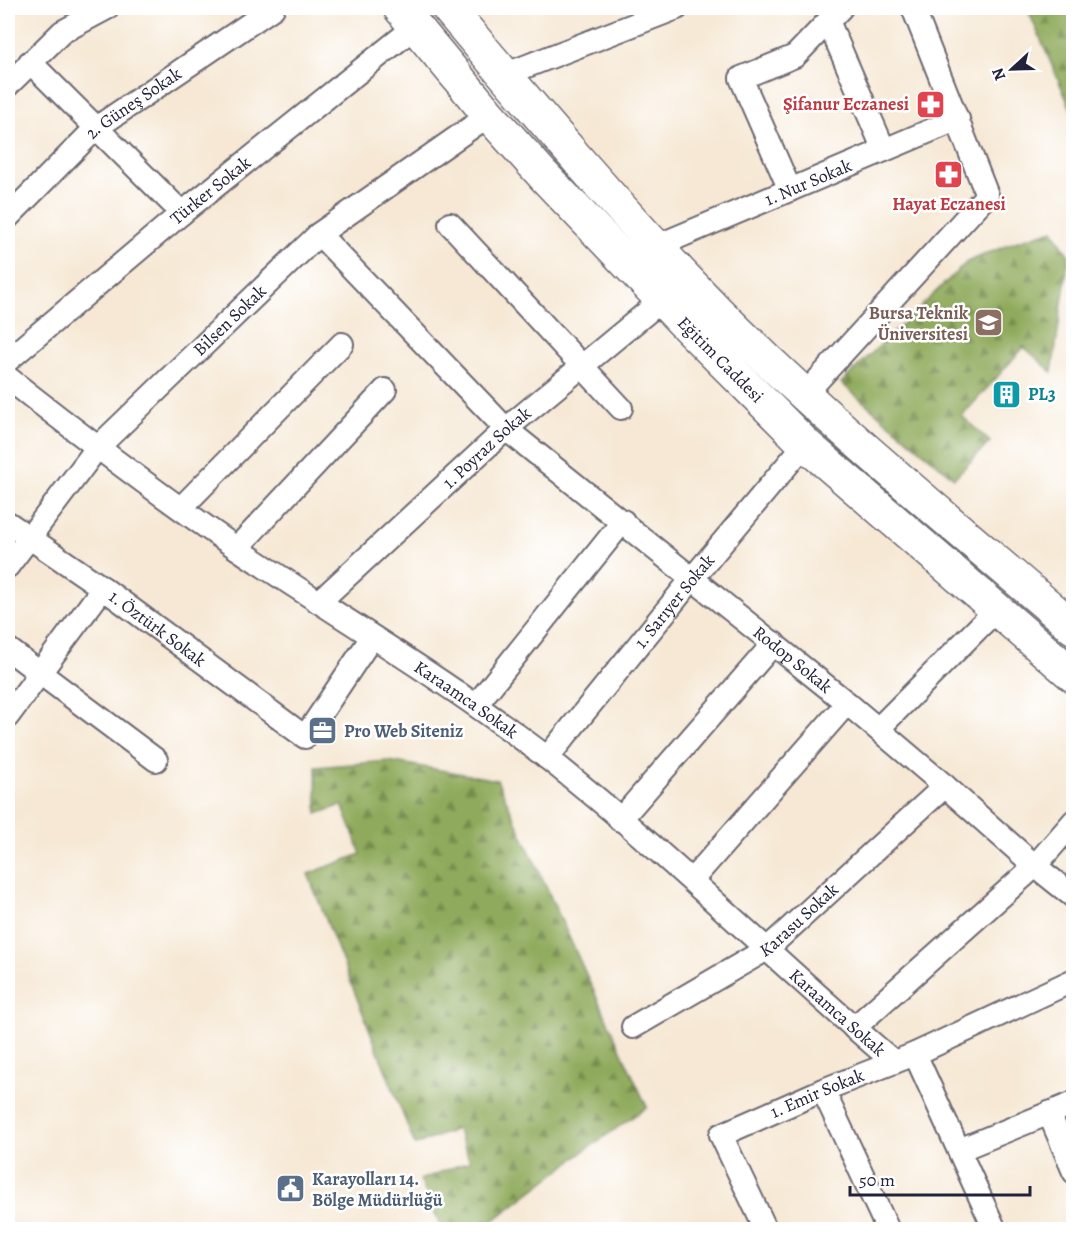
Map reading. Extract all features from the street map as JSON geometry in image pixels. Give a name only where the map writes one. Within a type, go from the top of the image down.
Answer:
[{"type":"main road","name":"Eğitim Caddesi","points":[[448,8],[574,156],[718,311],[835,423],[1074,627]]},
{"type":"main road","name":"Eğitim Caddesi","points":[[408,17],[489,115],[662,300],[805,444],[1074,676]]},
{"type":"street","points":[[8,85],[63,32],[107,8]]},
{"type":"street","name":"2. Güneş Sokak","points":[[8,217],[96,128],[273,8]]},
{"type":"street","points":[[504,75],[625,17],[677,8]]},
{"type":"street","points":[[805,394],[987,195],[913,8]]},
{"type":"street","points":[[790,189],[741,78],[795,56],[835,14],[884,150]]},
{"type":"street","name":"Türker Sokak","points":[[8,360],[408,17]]},
{"type":"street","points":[[30,62],[182,213]]},
{"type":"street","name":"Bilsen Sokak","points":[[8,566],[97,448],[320,234],[489,115]]},
{"type":"street","name":"1. Nur Sokak","points":[[657,246],[958,119]]},
{"type":"street","points":[[450,224],[621,408]]},
{"type":"street","name":"Rodop Sokak","points":[[320,234],[506,429],[847,703],[1074,897]]},
{"type":"street","name":"1. Poyraz Sokak","points":[[319,602],[506,429],[662,300]]},
{"type":"street","points":[[181,508],[342,344]]},
{"type":"street","name":"Karaamca Sokak","points":[[8,378],[97,448],[237,548],[476,705],[547,758],[692,880],[854,1028],[904,1058],[959,1150],[995,1230]]},
{"type":"street","points":[[237,548],[385,390]]},
{"type":"street","name":"1. Sarıyer Sokak","points":[[547,758],[805,444]]},
{"type":"street","points":[[476,705],[623,521]]},
{"type":"street","name":"1. Öztürk Sokak","points":[[8,523],[103,588],[305,737],[372,637]]},
{"type":"street","points":[[8,716],[103,588]]},
{"type":"street","points":[[878,729],[997,609]]},
{"type":"street","points":[[620,820],[774,643]]},
{"type":"street","points":[[8,649],[156,760]]},
{"type":"street","points":[[692,880],[847,703]]},
{"type":"street","name":"Karasu Sokak","points":[[633,1027],[766,949],[945,786]]},
{"type":"street","points":[[854,1028],[1035,866],[1074,821]]},
{"type":"street","name":"1. Emir Sokak","points":[[766,1230],[721,1135],[823,1090],[904,1058],[1074,981]]},
{"type":"street","points":[[823,1090],[888,1230]]},
{"type":"street","points":[[959,1150],[1074,1103]]},
{"type":"street","points":[[1049,1113],[1074,1172]]},
{"type":"green space","points":[[1027,8],[1073,8],[1073,114]]},
{"type":"green space","points":[[1053,230],[1069,256],[1052,372],[1024,347],[962,416],[990,442],[954,478],[841,383],[967,262],[1015,242]]},
{"type":"green space","points":[[389,761],[497,780],[647,1107],[587,1149],[482,1229],[442,1229],[420,1180],[470,1161],[457,1129],[415,1145],[308,874],[361,854],[342,805],[317,814],[316,767]]},
{"type":"place","name":"Şifanur Eczanesi","points":[[930,104]]},
{"type":"place","name":"Hayat Eczanesi","points":[[949,175]]},
{"type":"place","name":"Bursa Teknik Üniversitesi","points":[[989,323]]},
{"type":"place","name":"PL3","points":[[1007,394]]},
{"type":"place","name":"Pro Web Siteniz","points":[[323,731]]},
{"type":"place","name":"Karayolları 14. Bölge Müdürlüğü","points":[[291,1189]]}]
